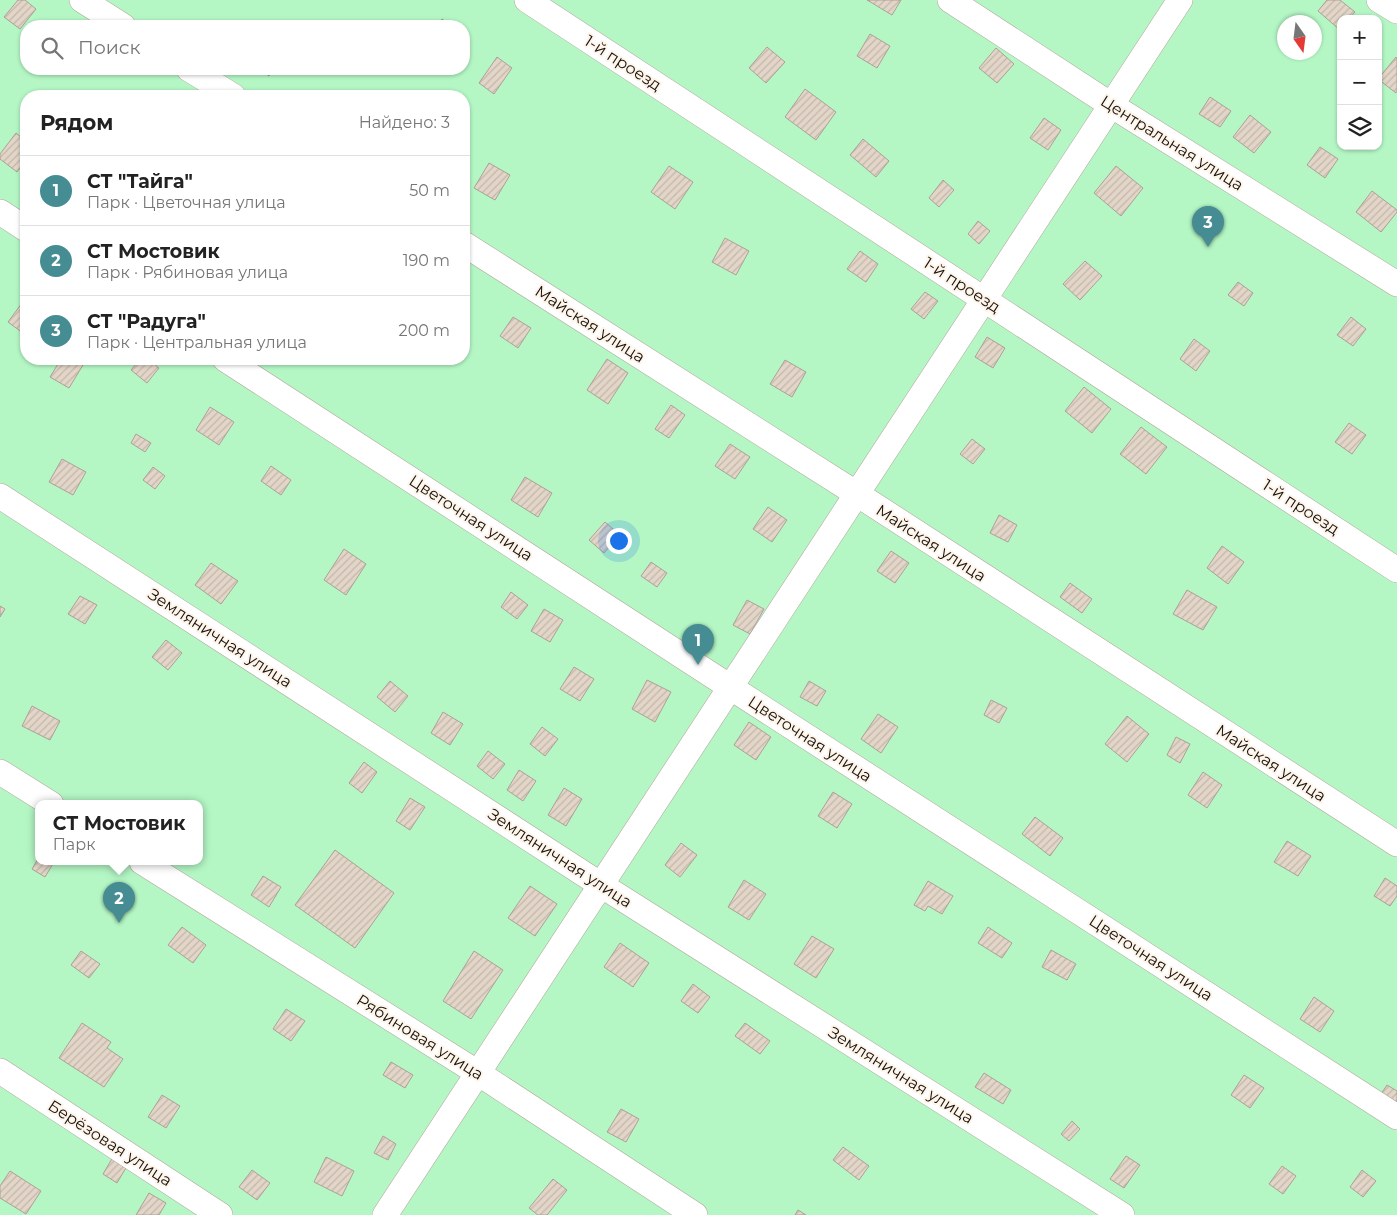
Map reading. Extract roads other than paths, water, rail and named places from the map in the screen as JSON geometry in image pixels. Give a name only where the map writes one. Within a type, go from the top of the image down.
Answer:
[{"type":"street","points":[[82,0],[114,20]]},
{"type":"street","name":"1-й проезд","points":[[527,0],[1397,570]]},
{"type":"street","name":"Центральная улица","points":[[950,0],[1111,105],[1397,284]]},
{"type":"street","points":[[385,1215],[1180,0]]},
{"type":"street","points":[[1379,0],[1397,11]]},
{"type":"street","points":[[200,75],[223,90]]},
{"type":"street","points":[[0,212],[20,225]]},
{"type":"street","name":"Майская улица","points":[[470,248],[857,494],[1397,844]]},
{"type":"street","name":"Цветочная улица","points":[[234,365],[1397,1117]]},
{"type":"street","name":"Земляничная улица","points":[[0,496],[601,885],[1122,1215]]},
{"type":"street","points":[[0,772],[45,800]]},
{"type":"street","name":"Рябиновая улица","points":[[147,865],[478,1073],[696,1215]]},
{"type":"street","name":"Берёзовая улица","points":[[0,1071],[220,1215]]},
{"type":"place","name":"СТ \"Радуга\"","points":[[1208,247]]},
{"type":"place","name":"СТ \"Тайга\"","points":[[698,665]]},
{"type":"place","name":"СТ Мостовик","points":[[119,923]]}]
